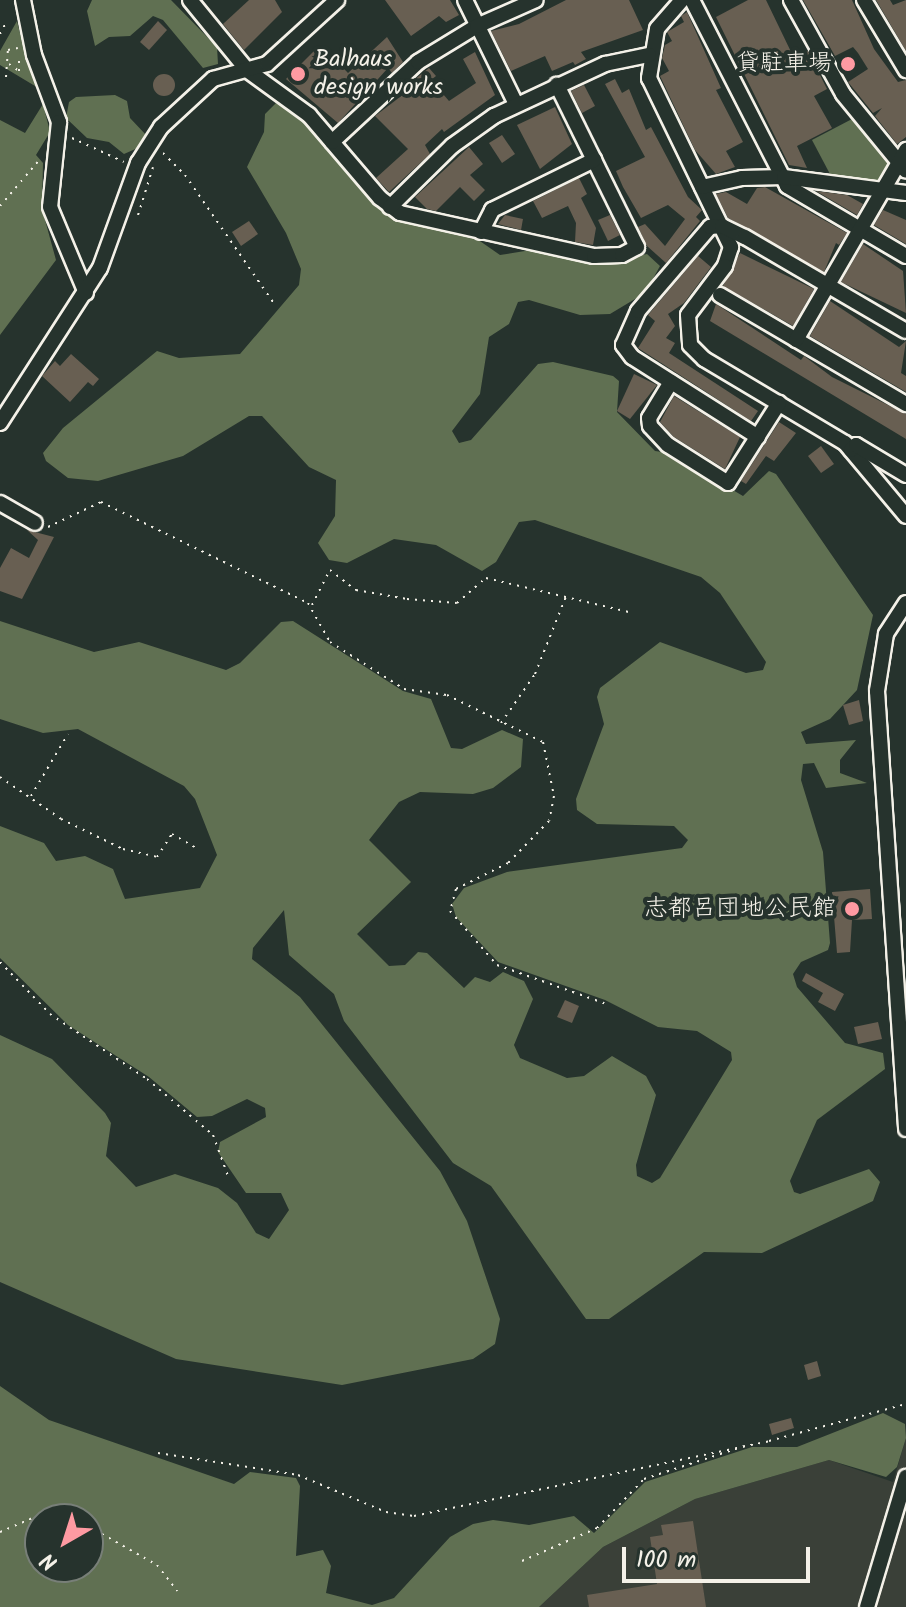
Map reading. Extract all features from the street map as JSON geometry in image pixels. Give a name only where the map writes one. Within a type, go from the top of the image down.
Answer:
[{"type":"street","points":[[23,0],[30,40],[53,95],[58,134],[49,177],[50,207],[86,293]]},
{"type":"street","points":[[190,0],[247,70],[299,106],[390,207],[410,218],[603,257],[637,247],[557,85]]},
{"type":"street","points":[[0,423],[86,293],[112,242],[136,166],[161,127],[213,79],[267,64],[337,0]]},
{"type":"street","points":[[465,0],[516,104]]},
{"type":"street","points":[[332,142],[409,68],[477,26],[536,0]]},
{"type":"street","points":[[692,0],[790,188],[906,256]]},
{"type":"street","points":[[791,0],[837,85],[904,161],[884,188],[796,340]]},
{"type":"street","points":[[864,0],[906,70]]},
{"type":"street","points":[[674,3],[657,29],[649,55],[656,102],[722,226],[730,257],[692,306],[686,335],[704,359],[851,450],[906,516]]},
{"type":"street","points":[[390,207],[452,146],[516,104],[615,60],[649,55]]},
{"type":"street","points":[[481,232],[492,210],[594,160]]},
{"type":"street","points":[[702,187],[721,181],[784,177],[906,193]]},
{"type":"street","points":[[758,437],[626,352],[624,337],[638,311],[705,231],[722,226],[906,331]]},
{"type":"street","points":[[720,295],[906,404]]},
{"type":"street","points":[[671,382],[648,422],[680,453],[728,483],[779,403]]},
{"type":"street","points":[[851,450],[856,445],[906,475]]},
{"type":"street","points":[[0,503],[35,523]]},
{"type":"street","points":[[906,603],[886,634],[877,691],[906,1129]]},
{"type":"street","points":[[867,1607],[906,1477]]},
{"type":"path","points":[[0,34],[7,21]]},
{"type":"path","points":[[6,77],[10,48],[19,48],[21,69],[9,64]]},
{"type":"path","points":[[0,59],[8,58]]},
{"type":"path","points":[[0,206],[58,134],[136,166]]},
{"type":"path","points":[[159,150],[185,175],[273,302]]},
{"type":"path","points":[[138,215],[153,164]]},
{"type":"path","points":[[35,523],[57,526],[101,502],[312,606],[325,637],[404,689],[447,695],[546,746],[552,813],[540,835],[508,863],[456,889],[450,911],[497,965],[604,1003]]},
{"type":"path","points":[[312,606],[330,570],[356,590],[448,604],[461,601],[486,578],[568,594],[633,613]]},
{"type":"path","points":[[500,724],[539,667],[568,594]]},
{"type":"path","points":[[31,797],[68,734]]},
{"type":"path","points":[[0,777],[84,832],[148,858],[157,857],[172,834],[196,848]]},
{"type":"path","points":[[0,962],[58,1021],[147,1079],[213,1135],[228,1176]]},
{"type":"path","points":[[158,1453],[298,1475],[386,1512],[414,1516],[750,1444],[906,1404]]},
{"type":"path","points":[[522,1561],[597,1528],[644,1479],[750,1444]]},
{"type":"path","points":[[0,1532],[24,1522]]},
{"type":"path","points":[[104,1535],[157,1565],[177,1591]]},
{"type":"shaded area","points":[[906,1438],[906,1607],[539,1607],[603,1547],[695,1499],[829,1460],[893,1482]]},
{"type":"green space","points":[[92,0],[171,0],[217,47],[218,64],[203,68],[163,20],[153,16],[130,36],[109,37],[95,46],[87,11]]},
{"type":"green space","points":[[17,21],[26,57],[40,89],[0,65],[0,51]]},
{"type":"green space","points":[[115,95],[127,101],[130,118],[147,136],[140,147],[124,154],[109,142],[87,138],[66,118],[69,102],[76,97]]},
{"type":"green space","points":[[276,103],[304,120],[375,204],[396,220],[477,239],[500,255],[531,250],[603,265],[647,254],[660,266],[645,293],[610,314],[580,315],[529,300],[518,302],[509,324],[489,337],[480,394],[452,431],[459,443],[471,440],[538,364],[553,362],[613,376],[619,381],[617,412],[655,451],[670,453],[743,496],[769,471],[776,474],[873,615],[857,690],[830,719],[801,732],[806,744],[856,740],[840,760],[840,773],[867,783],[826,788],[814,763],[803,764],[801,780],[823,852],[830,943],[828,950],[801,962],[793,974],[797,987],[845,1043],[883,1053],[885,1069],[817,1120],[790,1181],[794,1192],[800,1194],[869,1169],[880,1182],[873,1201],[762,1253],[704,1252],[609,1319],[586,1319],[491,1186],[453,1163],[344,1021],[334,994],[289,955],[284,910],[253,948],[252,959],[300,997],[440,1171],[467,1221],[500,1319],[495,1344],[473,1359],[342,1385],[176,1359],[0,1282],[0,1035],[52,1059],[105,1113],[111,1123],[106,1156],[136,1187],[175,1174],[218,1188],[237,1203],[256,1233],[269,1239],[289,1210],[281,1193],[246,1193],[218,1152],[220,1142],[266,1117],[265,1108],[247,1099],[212,1116],[197,1117],[149,1077],[68,1025],[0,958],[0,826],[44,843],[56,861],[85,856],[113,869],[125,899],[200,888],[217,855],[195,799],[184,786],[78,729],[43,733],[0,719],[0,621],[94,652],[139,642],[226,670],[240,663],[281,622],[293,621],[403,691],[431,699],[451,748],[462,749],[502,730],[523,739],[521,767],[493,788],[473,794],[420,792],[399,802],[369,840],[411,882],[357,934],[389,966],[405,965],[418,952],[427,953],[464,988],[475,977],[490,982],[503,972],[524,981],[533,999],[514,1045],[520,1058],[567,1078],[584,1076],[612,1056],[646,1076],[656,1095],[636,1165],[637,1176],[652,1183],[660,1178],[732,1060],[731,1052],[697,1031],[658,1027],[605,1000],[498,962],[456,917],[452,904],[464,888],[507,872],[682,848],[688,840],[674,826],[597,824],[577,810],[576,799],[604,724],[597,697],[600,688],[660,642],[746,673],[763,670],[766,662],[720,593],[701,577],[535,520],[519,522],[496,562],[482,571],[436,545],[394,539],[347,563],[329,560],[318,543],[335,516],[336,480],[309,467],[262,416],[249,416],[183,456],[98,481],[68,478],[46,461],[43,453],[63,428],[157,351],[179,358],[240,354],[299,285],[301,269],[286,233],[247,167],[264,132],[265,114]]},
{"type":"green space","points":[[43,104],[50,132],[36,155],[43,163],[42,209],[56,260],[0,335],[0,120],[25,133]]},
{"type":"green space","points":[[852,119],[891,166],[882,183],[831,176],[812,140]]},
{"type":"green space","points":[[0,1386],[49,1420],[234,1484],[250,1472],[296,1478],[300,1486],[296,1556],[323,1550],[331,1566],[326,1593],[372,1605],[394,1598],[450,1537],[473,1524],[493,1520],[529,1525],[574,1516],[594,1533],[645,1482],[752,1447],[797,1447],[883,1413],[905,1424],[906,1438],[897,1467],[886,1477],[829,1460],[695,1499],[603,1547],[539,1607],[0,1607]]},
{"type":"building","points":[[249,0],[275,0],[282,12],[244,50],[223,24]]},
{"type":"building","points":[[385,0],[450,0],[459,15],[446,22],[439,16],[411,36]]},
{"type":"building","points":[[566,0],[629,0],[643,30],[581,52],[586,59],[575,65],[573,62],[552,71],[545,56],[511,71],[491,31],[519,24]]},
{"type":"building","points":[[748,0],[766,0],[794,58],[808,51],[827,89],[814,96],[832,128],[797,146],[807,168],[789,165],[716,17]]},
{"type":"building","points":[[803,0],[852,0],[874,49],[898,82],[906,80],[906,137],[897,144],[875,116],[882,108],[873,113],[848,82],[868,69],[858,53],[853,47],[835,56]]},
{"type":"building","points":[[876,0],[890,0],[893,5],[906,0],[906,51]]},
{"type":"building","points":[[687,12],[721,88],[716,90],[743,142],[726,151],[735,167],[716,174],[695,150],[660,76],[669,71],[662,58],[665,45],[672,41],[667,32],[684,22],[681,16]]},
{"type":"building","points":[[158,21],[167,30],[149,50],[140,42]]},
{"type":"building","points":[[387,37],[403,62],[392,73],[388,68],[338,123],[286,79],[314,51],[321,59],[328,52],[348,73]]},
{"type":"building","points":[[475,52],[495,95],[444,132],[442,129],[425,145],[430,154],[389,192],[376,178],[408,149],[375,116],[417,84],[414,80],[429,68],[436,76],[431,80],[449,101],[476,83],[463,59]]},
{"type":"building","points":[[164,74],[172,77],[175,85],[172,93],[164,96],[156,93],[153,85],[156,77]]},
{"type":"building","points":[[615,79],[622,93],[629,89],[646,130],[651,127],[688,197],[702,210],[696,217],[700,221],[666,263],[647,246],[638,227],[645,224],[665,246],[685,219],[668,205],[641,218],[623,187],[616,171],[645,157],[605,84]]},
{"type":"building","points":[[584,85],[595,106],[582,113],[571,91]]},
{"type":"building","points":[[555,107],[572,144],[540,169],[517,125]]},
{"type":"building","points":[[502,135],[515,154],[502,163],[489,143]]},
{"type":"building","points":[[469,147],[483,164],[470,175],[485,190],[474,201],[460,187],[436,211],[427,209],[415,197]]},
{"type":"building","points":[[579,178],[587,194],[581,198],[596,228],[593,245],[575,242],[576,223],[568,206],[542,218],[533,201]]},
{"type":"building","points":[[765,187],[847,233],[839,245],[836,243],[824,272],[728,218],[716,194],[726,192],[747,204],[757,188]]},
{"type":"building","points":[[816,191],[847,195],[863,204],[857,215]]},
{"type":"building","points":[[883,210],[906,220],[906,244],[874,225]]},
{"type":"building","points":[[505,215],[523,219],[521,230],[498,224]]},
{"type":"building","points":[[610,215],[620,235],[608,241],[598,220]]},
{"type":"building","points":[[249,221],[258,234],[241,246],[232,232]]},
{"type":"building","points":[[863,244],[903,271],[906,313],[841,282]]},
{"type":"building","points":[[740,253],[814,289],[793,326],[723,286]]},
{"type":"building","points":[[698,256],[711,267],[684,303],[668,314],[675,326],[666,338],[675,343],[669,353],[758,411],[751,421],[638,348],[655,321],[648,315]]},
{"type":"building","points":[[830,301],[899,347],[906,341],[901,373],[906,376],[906,392],[810,336]]},
{"type":"building","points":[[716,304],[801,360],[804,356],[832,377],[906,414],[906,439],[710,321]]},
{"type":"building","points":[[71,354],[99,379],[93,386],[88,382],[70,402],[42,376],[55,361],[60,366]]},
{"type":"building","points":[[634,374],[657,385],[630,419],[617,411]]},
{"type":"building","points":[[674,396],[740,437],[725,469],[674,437],[660,422]]},
{"type":"building","points":[[779,422],[796,433],[774,461],[766,456],[746,484],[741,481]]},
{"type":"building","points":[[821,446],[834,464],[821,473],[808,456]]},
{"type":"building","points":[[27,530],[54,537],[22,599],[0,591],[0,568],[11,548],[29,558],[38,540]]},
{"type":"building","points":[[859,700],[863,721],[849,725],[843,705]]},
{"type":"building","name":"志都呂団地公民館","points":[[870,889],[872,919],[852,920],[850,952],[837,953],[832,892]]},
{"type":"building","points":[[806,973],[844,994],[835,1011],[818,1002],[823,993],[802,981]]},
{"type":"building","points":[[565,1000],[579,1006],[572,1023],[557,1017]]},
{"type":"building","points":[[878,1022],[882,1039],[858,1044],[854,1027]]},
{"type":"building","points":[[817,1361],[821,1376],[808,1380],[804,1365]]},
{"type":"building","points":[[791,1418],[794,1428],[772,1435],[769,1424]]},
{"type":"building","points":[[693,1521],[706,1607],[589,1607],[587,1595],[657,1584],[650,1537],[663,1535],[661,1525]]},
{"type":"place","name":"貸駐車場","points":[[848,64]]},
{"type":"place","name":"Balhaus design works","points":[[298,74]]},
{"type":"place","name":"志都呂団地公民館","points":[[852,909]]}]
